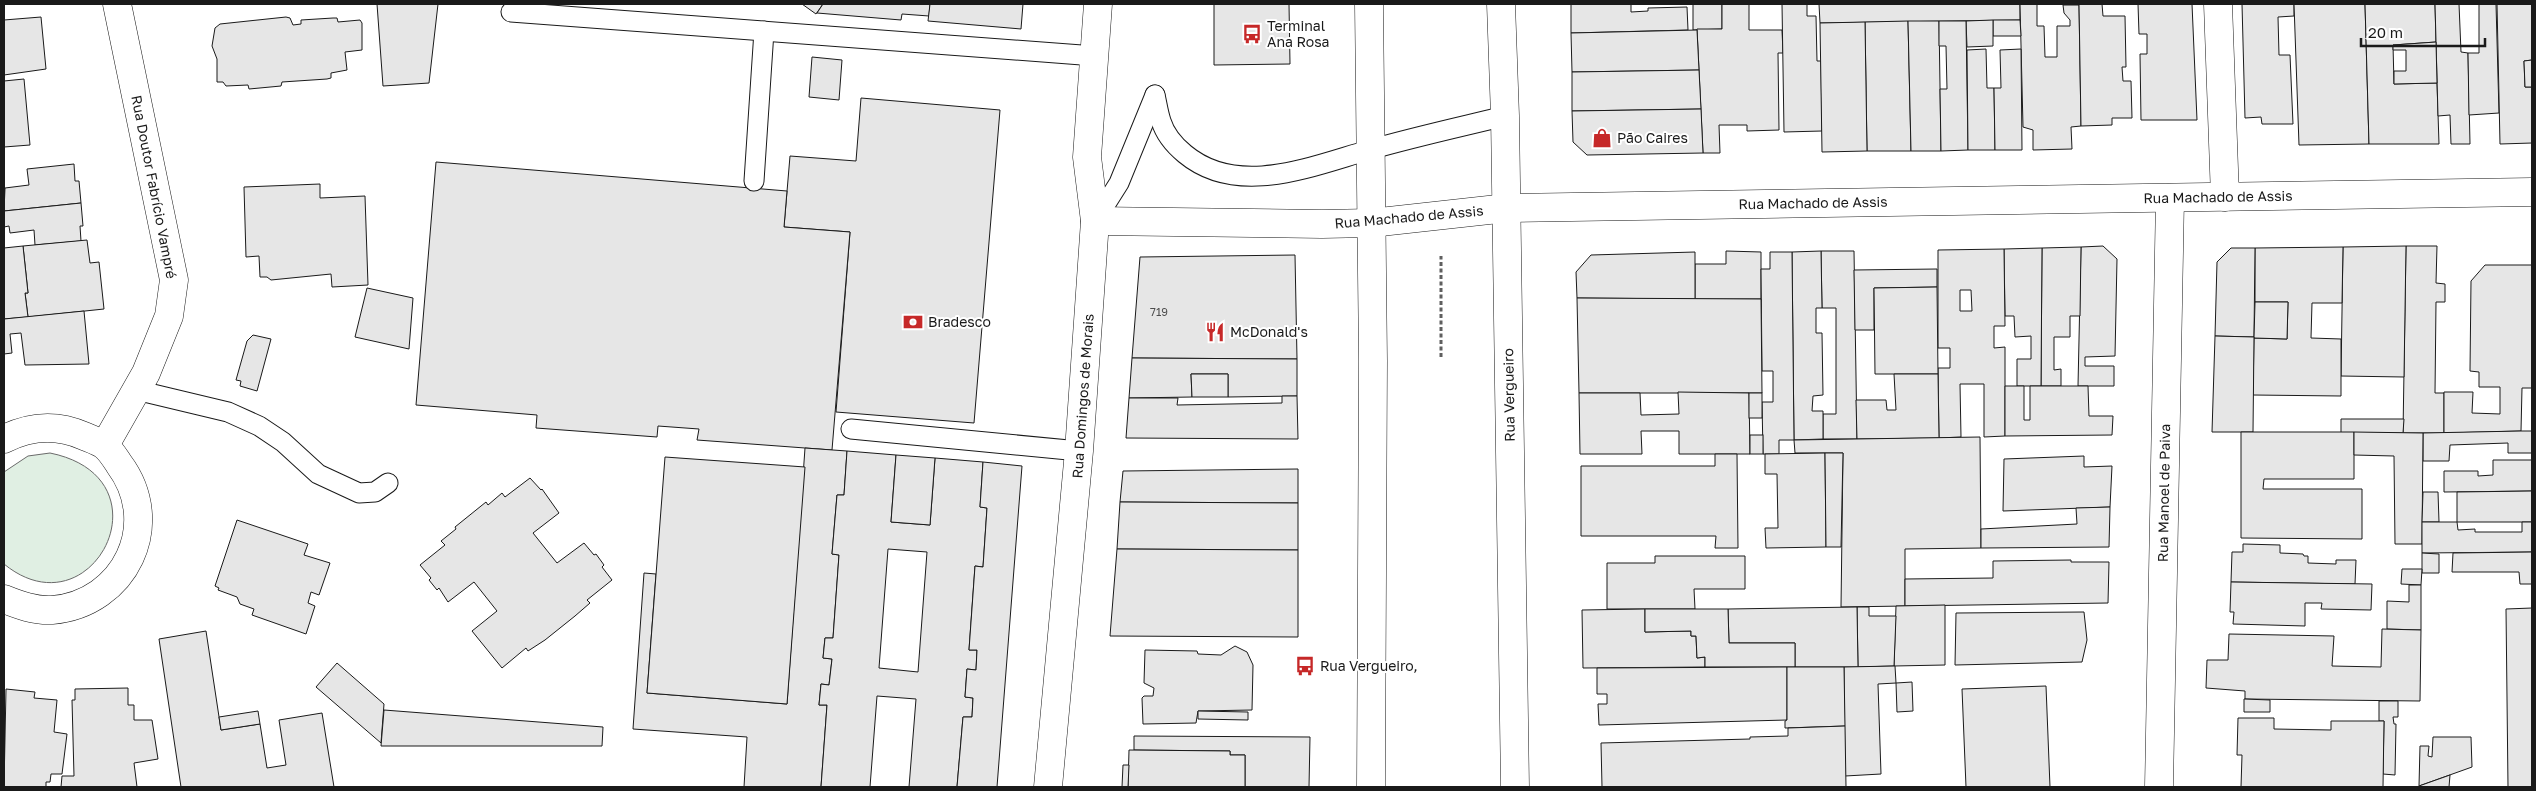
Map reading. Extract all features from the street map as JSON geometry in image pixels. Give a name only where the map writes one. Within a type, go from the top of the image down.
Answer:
[{"type":"street","name":"Rua Doutor Fabrício Vampré","points":[[105,446],[146,373],[169,316],[174,280],[117,4]]},
{"type":"street","name":"Rua Domingos de Morais","points":[[1048,787],[1080,451],[1095,221],[1087,157],[1098,4]]},
{"type":"street","points":[[1370,4],[1370,787]]},
{"type":"street","name":"Rua Vergueiro","points":[[1501,4],[1507,208],[1515,787]]},
{"type":"street","points":[[2218,4],[2225,197]]},
{"type":"street","name":"Rua Machado de Assis","points":[[1095,221],[1322,224],[1371,223],[1507,208],[2532,192]]},
{"type":"street","name":"Rua Manoel de Paiva","points":[[2159,787],[2170,198]]},
{"type":"street","points":[[4,439],[18,432],[43,427],[68,430],[105,446],[129,477],[137,502],[139,528],[132,554],[119,576],[99,594],[76,606],[50,610],[23,607],[4,599]]},
{"type":"lane","points":[[511,12],[1094,56]]},
{"type":"lane","points":[[754,180],[764,31]]},
{"type":"lane","points":[[1095,221],[1119,183],[1155,95],[1161,122],[1176,146],[1203,167],[1234,175],[1266,176],[1307,169],[1369,150],[1505,116]]},
{"type":"lane","points":[[136,390],[228,412],[259,426],[283,442],[318,474],[359,493],[375,492],[388,483]]},
{"type":"lane","points":[[851,429],[1080,451]]},
{"type":"path","points":[[1441,256],[1441,357]]},
{"type":"green space","points":[[50,453],[87,468],[107,491],[113,518],[106,545],[90,567],[66,581],[36,581],[4,564],[4,472],[28,456]]},
{"type":"building","points":[[377,4],[438,4],[429,83],[383,86]]},
{"type":"building","points":[[802,4],[823,4],[816,14]]},
{"type":"building","points":[[823,4],[930,4],[929,16],[902,14],[901,20],[817,13]]},
{"type":"building","points":[[930,4],[1023,4],[1021,29],[928,21]]},
{"type":"building","name":"Terminal Ana Rosa","points":[[1214,4],[1289,4],[1290,64],[1214,65]]},
{"type":"building","points":[[1571,4],[1631,4],[1631,12],[1648,11],[1648,8],[1687,7],[1688,30],[1571,33]]},
{"type":"building","points":[[1693,4],[1722,4],[1722,29],[1693,30]]},
{"type":"building","points":[[1722,4],[1749,4],[1749,30],[1782,30],[1783,53],[1778,53],[1779,130],[1747,131],[1747,125],[1719,125],[1720,153],[1703,153],[1697,29],[1722,29]]},
{"type":"building","points":[[1782,4],[1807,4],[1807,16],[1816,16],[1817,61],[1821,61],[1822,131],[1784,132]]},
{"type":"building","points":[[1819,4],[2020,4],[2020,20],[1820,23]]},
{"type":"building","points":[[2020,4],[2037,4],[2037,26],[2044,26],[2045,57],[2057,57],[2057,26],[2070,26],[2070,20],[2064,13],[2063,5],[2079,5],[2081,126],[2071,127],[2072,149],[2033,150],[2033,130],[2023,127]]},
{"type":"building","points":[[2079,4],[2102,4],[2103,16],[2125,16],[2126,67],[2122,67],[2123,81],[2131,81],[2132,118],[2112,118],[2112,125],[2081,126]]},
{"type":"building","points":[[2138,4],[2192,4],[2197,120],[2141,120],[2140,54],[2147,54],[2147,34],[2139,34]]},
{"type":"building","points":[[2242,4],[2294,4],[2294,16],[2278,17],[2279,55],[2290,55],[2293,124],[2262,124],[2261,117],[2245,118]]},
{"type":"building","points":[[2294,4],[2365,4],[2369,144],[2299,145]]},
{"type":"building","points":[[2365,4],[2435,4],[2436,42],[2393,45],[2394,84],[2437,83],[2439,144],[2369,144]]},
{"type":"building","points":[[2435,4],[2459,4],[2461,52],[2468,53],[2470,144],[2451,144],[2450,115],[2438,116]]},
{"type":"building","points":[[2479,4],[2496,4],[2499,113],[2469,115],[2468,53],[2479,53]]},
{"type":"building","points":[[2497,4],[2532,4],[2532,60],[2524,61],[2525,87],[2532,87],[2532,143],[2500,144]]},
{"type":"building","points":[[41,17],[46,69],[4,75],[4,20]]},
{"type":"building","points":[[290,18],[293,25],[301,24],[301,20],[337,18],[338,22],[360,20],[362,23],[362,50],[345,52],[347,70],[331,73],[331,78],[327,79],[282,82],[281,86],[249,89],[248,85],[226,86],[223,82],[217,82],[217,59],[212,46],[215,28],[220,24]]},
{"type":"building","points":[[1993,20],[2020,20],[2021,36],[1993,36]]},
{"type":"building","points":[[1993,20],[1993,46],[1967,47],[1966,21]]},
{"type":"building","points":[[1908,21],[1911,151],[1867,151],[1865,22]]},
{"type":"building","points":[[1908,21],[1939,21],[1941,151],[1911,151]]},
{"type":"building","points":[[1939,21],[1966,21],[1968,150],[1941,151],[1940,89],[1947,89],[1946,46],[1939,46]]},
{"type":"building","points":[[1865,22],[1867,151],[1822,152],[1820,23]]},
{"type":"building","points":[[1697,30],[1699,70],[1572,72],[1571,33]]},
{"type":"building","points":[[2436,42],[2437,83],[2394,84],[2394,71],[2406,71],[2406,50],[2393,50],[2393,45]]},
{"type":"building","points":[[1986,49],[1987,88],[1994,88],[1995,150],[1968,150],[1967,50]]},
{"type":"building","points":[[2021,49],[2022,150],[1995,150],[1994,88],[2001,88],[2000,50]]},
{"type":"building","points":[[812,57],[842,60],[839,100],[809,97]]},
{"type":"building","points":[[2532,60],[2532,87],[2525,87],[2524,61]]},
{"type":"building","points":[[1699,70],[1701,109],[1572,111],[1572,72]]},
{"type":"building","points":[[24,79],[30,145],[4,147],[4,81]]},
{"type":"building","name":"Bradesco","points":[[861,98],[1000,110],[974,423],[836,412],[850,232],[784,227],[790,156],[856,161]]},
{"type":"building","points":[[1701,109],[1703,153],[1587,155],[1573,142],[1572,111]]},
{"type":"building","points":[[436,162],[787,191],[784,227],[850,232],[832,450],[697,440],[699,429],[658,426],[657,437],[536,428],[537,415],[416,405]]},
{"type":"building","points":[[74,164],[75,181],[79,181],[81,203],[4,211],[5,188],[29,185],[27,169]]},
{"type":"building","points":[[320,184],[320,198],[365,196],[368,285],[332,287],[331,274],[271,280],[267,277],[260,277],[259,256],[246,257],[244,187]]},
{"type":"building","points":[[81,203],[83,226],[80,226],[81,241],[35,245],[34,230],[10,233],[9,226],[4,227],[4,211]]},
{"type":"building","points":[[87,240],[90,263],[99,262],[104,309],[28,317],[25,293],[28,293],[23,246]]},
{"type":"building","points":[[23,246],[28,293],[25,293],[28,317],[4,319],[4,248]]},
{"type":"building","points":[[2103,246],[2117,259],[2115,356],[2085,357],[2085,366],[2114,366],[2114,386],[2078,386],[2081,247]]},
{"type":"building","points":[[2406,246],[2437,246],[2436,283],[2445,284],[2445,302],[2436,302],[2435,393],[2444,393],[2444,433],[2403,433]]},
{"type":"building","points":[[2406,246],[2404,377],[2341,376],[2343,247]]},
{"type":"building","points":[[2081,247],[2080,316],[2070,316],[2070,337],[2054,337],[2054,370],[2061,369],[2061,386],[2041,386],[2042,248]]},
{"type":"building","points":[[2343,247],[2342,303],[2312,303],[2311,338],[2341,339],[2341,396],[2253,395],[2254,338],[2287,339],[2288,302],[2255,302],[2255,248]]},
{"type":"building","points":[[2042,248],[2041,386],[2017,386],[2017,359],[2031,359],[2031,336],[2015,337],[2014,316],[2005,316],[2004,249]]},
{"type":"building","points":[[2231,248],[2255,248],[2254,337],[2215,336],[2217,262]]},
{"type":"building","points":[[2004,249],[2005,326],[1994,326],[1994,348],[2005,347],[2005,436],[1984,437],[1984,384],[1960,384],[1961,437],[1939,438],[1938,368],[1950,368],[1950,348],[1938,348],[1938,250]],"holes":[[[1960,290],[1971,290],[1972,311],[1960,311]]]},
{"type":"building","points":[[1726,251],[1761,252],[1761,299],[1695,299],[1695,264],[1726,264]]},
{"type":"building","points":[[1821,251],[1854,251],[1857,439],[1823,439],[1823,414],[1836,414],[1836,308],[1822,308]]},
{"type":"building","points":[[1821,251],[1822,308],[1816,308],[1816,333],[1822,333],[1823,395],[1813,396],[1812,411],[1823,411],[1823,439],[1794,440],[1792,252]]},
{"type":"building","points":[[1695,252],[1695,299],[1577,298],[1576,272],[1591,255]]},
{"type":"building","points":[[1770,252],[1792,252],[1794,440],[1779,440],[1779,454],[1763,454],[1762,402],[1773,402],[1773,371],[1762,371],[1761,269],[1770,269]]},
{"type":"building","name":"McDonald's","points":[[1295,255],[1297,359],[1132,358],[1140,257]]},
{"type":"building","points":[[2485,265],[2532,265],[2532,388],[2522,388],[2521,431],[2444,433],[2444,392],[2473,392],[2472,413],[2500,414],[2500,387],[2479,387],[2479,372],[2470,371],[2471,281]]},
{"type":"building","points":[[1937,269],[1937,287],[1874,288],[1874,330],[1855,330],[1854,270]]},
{"type":"building","points":[[1937,287],[1938,374],[1875,374],[1874,288]]},
{"type":"building","points":[[367,288],[413,298],[409,349],[355,337]]},
{"type":"building","points":[[1577,298],[1761,299],[1762,393],[1579,393]]},
{"type":"building","points":[[2255,302],[2288,302],[2287,339],[2254,338]]},
{"type":"building","points":[[84,311],[89,364],[25,365],[21,333],[10,334],[12,353],[4,354],[4,319]]},
{"type":"building","points":[[253,335],[271,339],[257,391],[240,386],[241,381],[236,380],[247,341]]},
{"type":"building","points":[[2215,336],[2254,337],[2253,432],[2212,432]]},
{"type":"building","points":[[1132,358],[1297,359],[1297,396],[1228,397],[1228,374],[1191,374],[1192,397],[1129,398]]},
{"type":"building","points":[[1191,374],[1228,374],[1228,397],[1192,397]]},
{"type":"building","points":[[1894,374],[1938,374],[1939,438],[1857,439],[1856,400],[1886,400],[1887,410],[1896,410]]},
{"type":"building","points":[[2005,386],[2024,386],[2024,420],[2030,420],[2030,386],[2088,386],[2089,416],[2113,416],[2112,435],[2005,436]]},
{"type":"building","points":[[1678,392],[1749,393],[1750,454],[1679,454],[1679,431],[1641,431],[1642,454],[1580,454],[1579,393],[1640,393],[1641,415],[1679,414]]},
{"type":"building","points":[[1749,393],[1762,393],[1762,418],[1749,418]]},
{"type":"building","points":[[1282,396],[1297,396],[1298,439],[1126,438],[1129,398],[1178,398],[1177,405],[1282,403]]},
{"type":"building","points":[[2341,419],[2404,419],[2403,433],[2341,433]]},
{"type":"building","points":[[2532,431],[2532,453],[2508,453],[2508,443],[2450,445],[2449,461],[2423,461],[2423,433]]},
{"type":"building","points":[[2241,432],[2354,432],[2354,479],[2264,479],[2263,489],[2362,489],[2362,539],[2241,538]]},
{"type":"building","points":[[2354,432],[2423,433],[2422,544],[2395,544],[2394,456],[2354,455]]},
{"type":"building","points":[[1750,435],[1763,435],[1763,454],[1750,454]]},
{"type":"building","points":[[1980,437],[1981,548],[1905,549],[1905,606],[1841,607],[1843,453],[1795,453],[1794,440]]},
{"type":"building","points":[[805,448],[847,451],[844,495],[837,495],[832,554],[839,555],[833,638],[825,638],[823,658],[832,659],[829,685],[821,684],[819,705],[827,705],[821,787],[744,787],[747,737],[633,729],[644,573],[656,574],[647,693],[787,704]]},
{"type":"building","points":[[847,451],[896,455],[891,522],[930,525],[935,458],[983,462],[980,507],[987,508],[983,567],[975,566],[969,650],[977,650],[976,670],[967,669],[965,697],[973,698],[972,717],[963,717],[957,787],[909,787],[916,699],[877,696],[870,787],[821,787],[827,705],[819,705],[821,684],[829,685],[832,659],[823,658],[825,638],[833,638],[839,555],[832,554],[837,495],[844,495]],"holes":[[[888,549],[927,552],[918,672],[879,668]]]},
{"type":"building","points":[[1825,453],[1826,547],[1766,548],[1765,528],[1778,528],[1777,474],[1765,474],[1765,454]]},
{"type":"building","points":[[1825,453],[1843,453],[1841,547],[1826,547]]},
{"type":"building","points":[[1715,454],[1737,454],[1738,548],[1715,548],[1716,536],[1581,536],[1581,466],[1715,466]]},
{"type":"building","points":[[896,455],[935,458],[930,525],[891,522]]},
{"type":"building","points":[[2084,456],[2084,467],[2112,466],[2110,507],[2003,511],[2004,459]]},
{"type":"building","points":[[665,457],[805,467],[787,704],[647,693]]},
{"type":"building","points":[[2493,460],[2532,460],[2532,491],[2444,492],[2444,471],[2478,471],[2478,476],[2493,475]]},
{"type":"building","points":[[983,462],[1022,466],[997,787],[957,787],[963,717],[972,717],[973,698],[965,697],[967,669],[976,670],[977,650],[969,650],[975,566],[983,567],[987,508],[980,507]]},
{"type":"building","points":[[1298,469],[1298,503],[1120,502],[1123,471]]},
{"type":"building","points":[[530,478],[542,489],[559,513],[533,533],[557,563],[584,543],[594,555],[596,554],[604,565],[602,567],[612,580],[587,600],[590,603],[545,640],[528,651],[526,648],[502,668],[472,631],[497,611],[474,582],[448,602],[439,588],[437,590],[429,580],[431,578],[420,565],[445,545],[441,541],[456,529],[455,527],[486,502],[488,505],[502,493],[505,497]]},
{"type":"building","points":[[2532,491],[2532,522],[2457,522],[2457,492]]},
{"type":"building","points":[[2423,492],[2438,492],[2439,522],[2422,522]]},
{"type":"building","points":[[1120,502],[1298,503],[1298,550],[1117,549]]},
{"type":"building","points":[[2110,507],[2109,547],[1981,548],[1981,529],[2077,524],[2076,508]]},
{"type":"building","points":[[237,520],[308,544],[304,555],[330,563],[319,595],[311,592],[308,603],[315,606],[306,634],[252,615],[254,609],[240,604],[237,597],[218,590],[219,588],[215,586]]},
{"type":"building","points":[[2422,522],[2457,522],[2458,530],[2475,529],[2475,532],[2522,532],[2522,522],[2532,522],[2532,552],[2422,553]]},
{"type":"building","points":[[2243,544],[2280,545],[2280,553],[2303,554],[2308,556],[2308,563],[2336,564],[2336,560],[2356,560],[2355,584],[2231,582],[2232,552],[2243,552]]},
{"type":"building","points":[[1117,549],[1298,550],[1298,637],[1110,636]]},
{"type":"building","points":[[2532,552],[2532,584],[2520,584],[2519,572],[2452,572],[2453,553]]},
{"type":"building","points":[[2422,553],[2439,554],[2439,573],[2422,573]]},
{"type":"building","points":[[1655,556],[1745,556],[1745,589],[1694,589],[1695,609],[1607,609],[1607,563],[1655,563]]},
{"type":"building","points":[[2071,560],[2071,562],[2109,562],[2108,603],[1905,606],[1905,579],[1993,578],[1993,561]]},
{"type":"building","points":[[2402,569],[2422,569],[2421,585],[2401,584]]},
{"type":"building","points":[[2231,582],[2372,584],[2371,610],[2321,609],[2322,603],[2305,603],[2305,626],[2233,624],[2234,612],[2230,612]]},
{"type":"building","points":[[2409,585],[2421,585],[2421,630],[2387,629],[2387,601],[2409,602]]},
{"type":"building","points":[[1945,605],[1945,665],[1894,666],[1896,606]]},
{"type":"building","points":[[1857,607],[1869,607],[1869,616],[1896,616],[1894,666],[1858,667]]},
{"type":"building","points":[[1857,607],[1858,667],[1795,667],[1795,643],[1729,643],[1728,609]]},
{"type":"building","points":[[2532,608],[2532,787],[2508,787],[2506,609]]},
{"type":"building","points":[[1645,609],[1645,632],[1691,631],[1691,636],[1696,636],[1697,658],[1705,657],[1705,667],[1583,668],[1582,610]]},
{"type":"building","points":[[1645,609],[1728,609],[1729,643],[1795,643],[1795,667],[1705,667],[1705,657],[1697,658],[1696,636],[1691,636],[1691,631],[1645,632]]},
{"type":"building","points":[[2084,612],[2087,640],[2082,662],[1955,665],[1956,613]]},
{"type":"building","points":[[2382,629],[2421,630],[2420,701],[2245,699],[2245,691],[2206,688],[2207,660],[2228,660],[2229,634],[2334,636],[2332,666],[2381,667]]},
{"type":"building","points":[[206,631],[221,730],[260,724],[267,768],[286,765],[279,720],[322,713],[334,787],[181,787],[159,639]]},
{"type":"building","points":[[1235,646],[1247,652],[1253,665],[1252,710],[1198,711],[1196,723],[1143,724],[1142,698],[1144,696],[1153,696],[1154,688],[1144,683],[1145,650],[1197,651],[1198,654],[1221,655]]},
{"type":"building","points":[[337,663],[384,704],[381,743],[316,687]]},
{"type":"building","points":[[1895,666],[1896,683],[1878,684],[1881,774],[1845,776],[1844,667]]},
{"type":"building","points":[[1787,667],[1787,720],[1599,725],[1598,704],[1607,704],[1607,694],[1597,694],[1597,668]]},
{"type":"building","points":[[1787,667],[1844,667],[1845,726],[1785,728],[1785,721],[1787,720]]},
{"type":"building","points":[[1912,682],[1913,711],[1897,712],[1896,683]]},
{"type":"building","points":[[2046,686],[2050,787],[1966,787],[1962,689]]},
{"type":"building","points":[[128,688],[128,705],[134,705],[134,720],[152,720],[158,759],[134,763],[137,787],[61,787],[62,776],[74,776],[72,700],[75,700],[75,689]]},
{"type":"building","points":[[6,689],[35,692],[34,698],[57,700],[54,732],[67,734],[62,774],[51,774],[50,782],[46,782],[46,787],[4,787]]},
{"type":"building","points":[[2244,699],[2270,700],[2270,712],[2244,712]]},
{"type":"building","points":[[2379,701],[2398,701],[2398,717],[2393,717],[2394,724],[2396,724],[2395,775],[2383,774],[2384,721],[2379,721]]},
{"type":"building","points":[[384,710],[603,727],[602,746],[381,746]]},
{"type":"building","points":[[258,711],[260,724],[221,730],[219,717]]},
{"type":"building","points":[[1198,711],[1248,712],[1248,720],[1198,719]]},
{"type":"building","points":[[2238,718],[2274,718],[2274,729],[2331,730],[2331,721],[2384,721],[2383,787],[2241,787],[2242,755],[2237,755]]},
{"type":"building","points":[[1845,726],[1846,787],[1602,787],[1601,743],[1750,739],[1750,737],[1788,736],[1788,728]]},
{"type":"building","points":[[1134,736],[1310,737],[1309,787],[1245,787],[1245,755],[1230,755],[1230,751],[1134,750]]},
{"type":"building","points":[[2433,737],[2471,737],[2472,767],[2419,786],[2420,746],[2429,746],[2428,756],[2432,757]]},
{"type":"building","points":[[1129,750],[1230,751],[1230,755],[1245,755],[1245,787],[1128,787]]},
{"type":"building","points":[[1123,765],[1129,765],[1128,787],[1122,787]]},
{"type":"building","points":[[2450,775],[2449,787],[2419,787],[2419,786]]},
{"type":"place","name":"Terminal Ana Rosa","points":[[1252,34]]},
{"type":"place","name":"Pão Caires","points":[[1602,138]]},
{"type":"place","name":"Bradesco","points":[[913,322]]},
{"type":"place","name":"McDonald's","points":[[1215,332]]},
{"type":"place","name":"Rua Vergueiro,","points":[[1305,666]]}]
